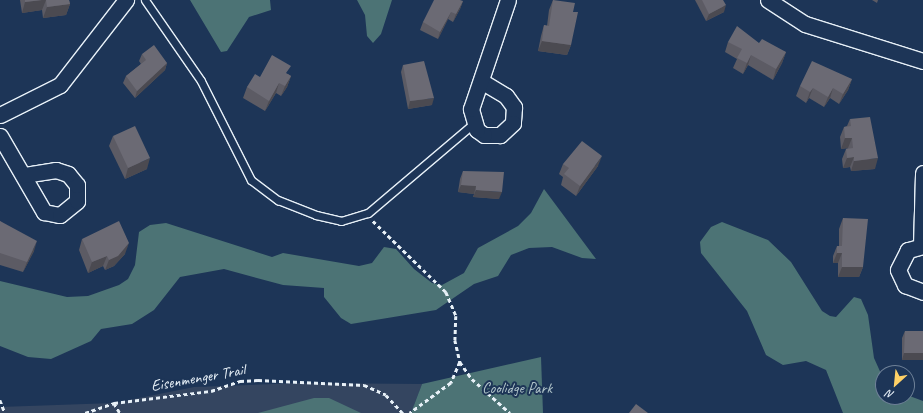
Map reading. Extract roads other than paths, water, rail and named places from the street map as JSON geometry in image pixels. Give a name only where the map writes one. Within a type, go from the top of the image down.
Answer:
[{"type":"street","points":[[0,115],[60,85],[126,0]]},
{"type":"street","points":[[481,81],[511,100],[515,115],[509,130],[500,135],[484,135],[473,124],[471,109],[508,0]]},
{"type":"street","points":[[768,0],[805,24],[923,61]]},
{"type":"street","points":[[0,136],[23,175]]},
{"type":"street","points":[[923,173],[922,246],[902,256],[898,270],[905,285],[923,292]]},
{"type":"lane","points":[[145,0],[201,81],[256,186],[278,200],[328,219],[351,221],[368,213],[473,124]]},
{"type":"park label","name":"Coolidge Park","points":[[517,388]]}]
